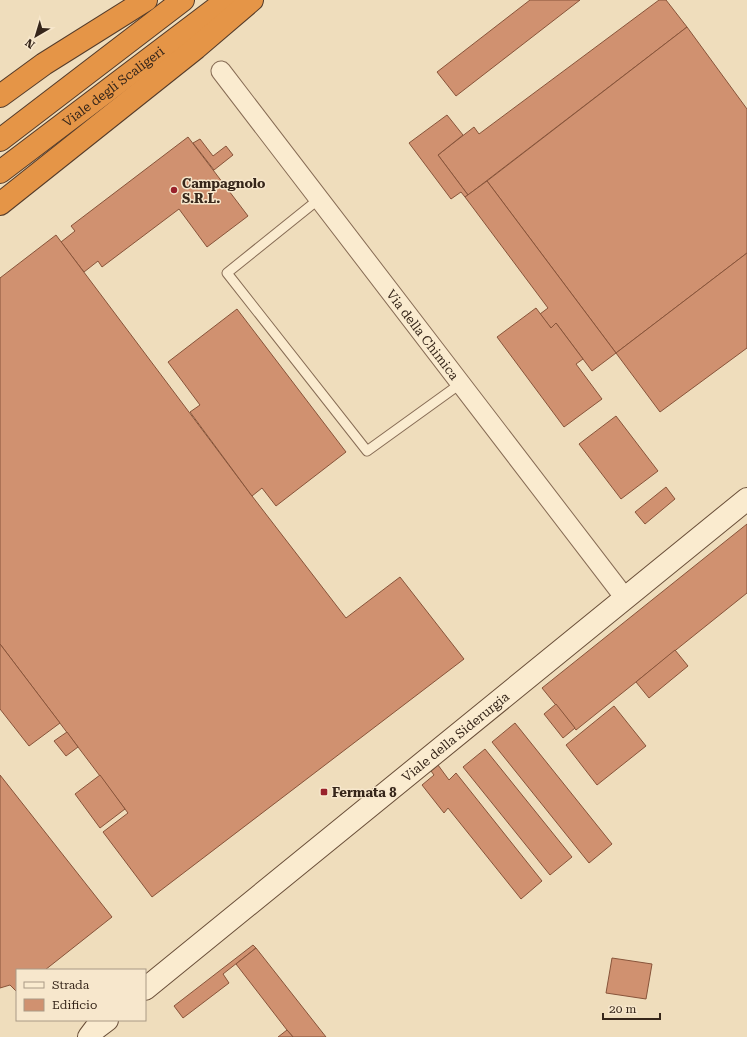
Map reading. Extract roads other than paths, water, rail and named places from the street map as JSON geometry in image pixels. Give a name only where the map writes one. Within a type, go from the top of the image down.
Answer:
[{"type":"highway","points":[[0,96],[44,64],[146,0]]},
{"type":"highway","name":"Viale degli Scaligeri","points":[[0,140],[182,0]]},
{"type":"highway","name":"Viale degli Scaligeri","points":[[0,172],[227,0]]},
{"type":"highway","points":[[0,204],[196,48],[252,0]]},
{"type":"street","name":"Via della Chimica","points":[[221,71],[624,598]]},
{"type":"street","name":"Viale della Siderurgia","points":[[146,988],[747,499]]},
{"type":"lane","points":[[319,199],[227,274],[367,451],[460,384]]},
{"type":"place","name":"Campagnolo S.R.L.","points":[[174,190]]},
{"type":"place","name":"Fermata 8","points":[[324,792]]}]
